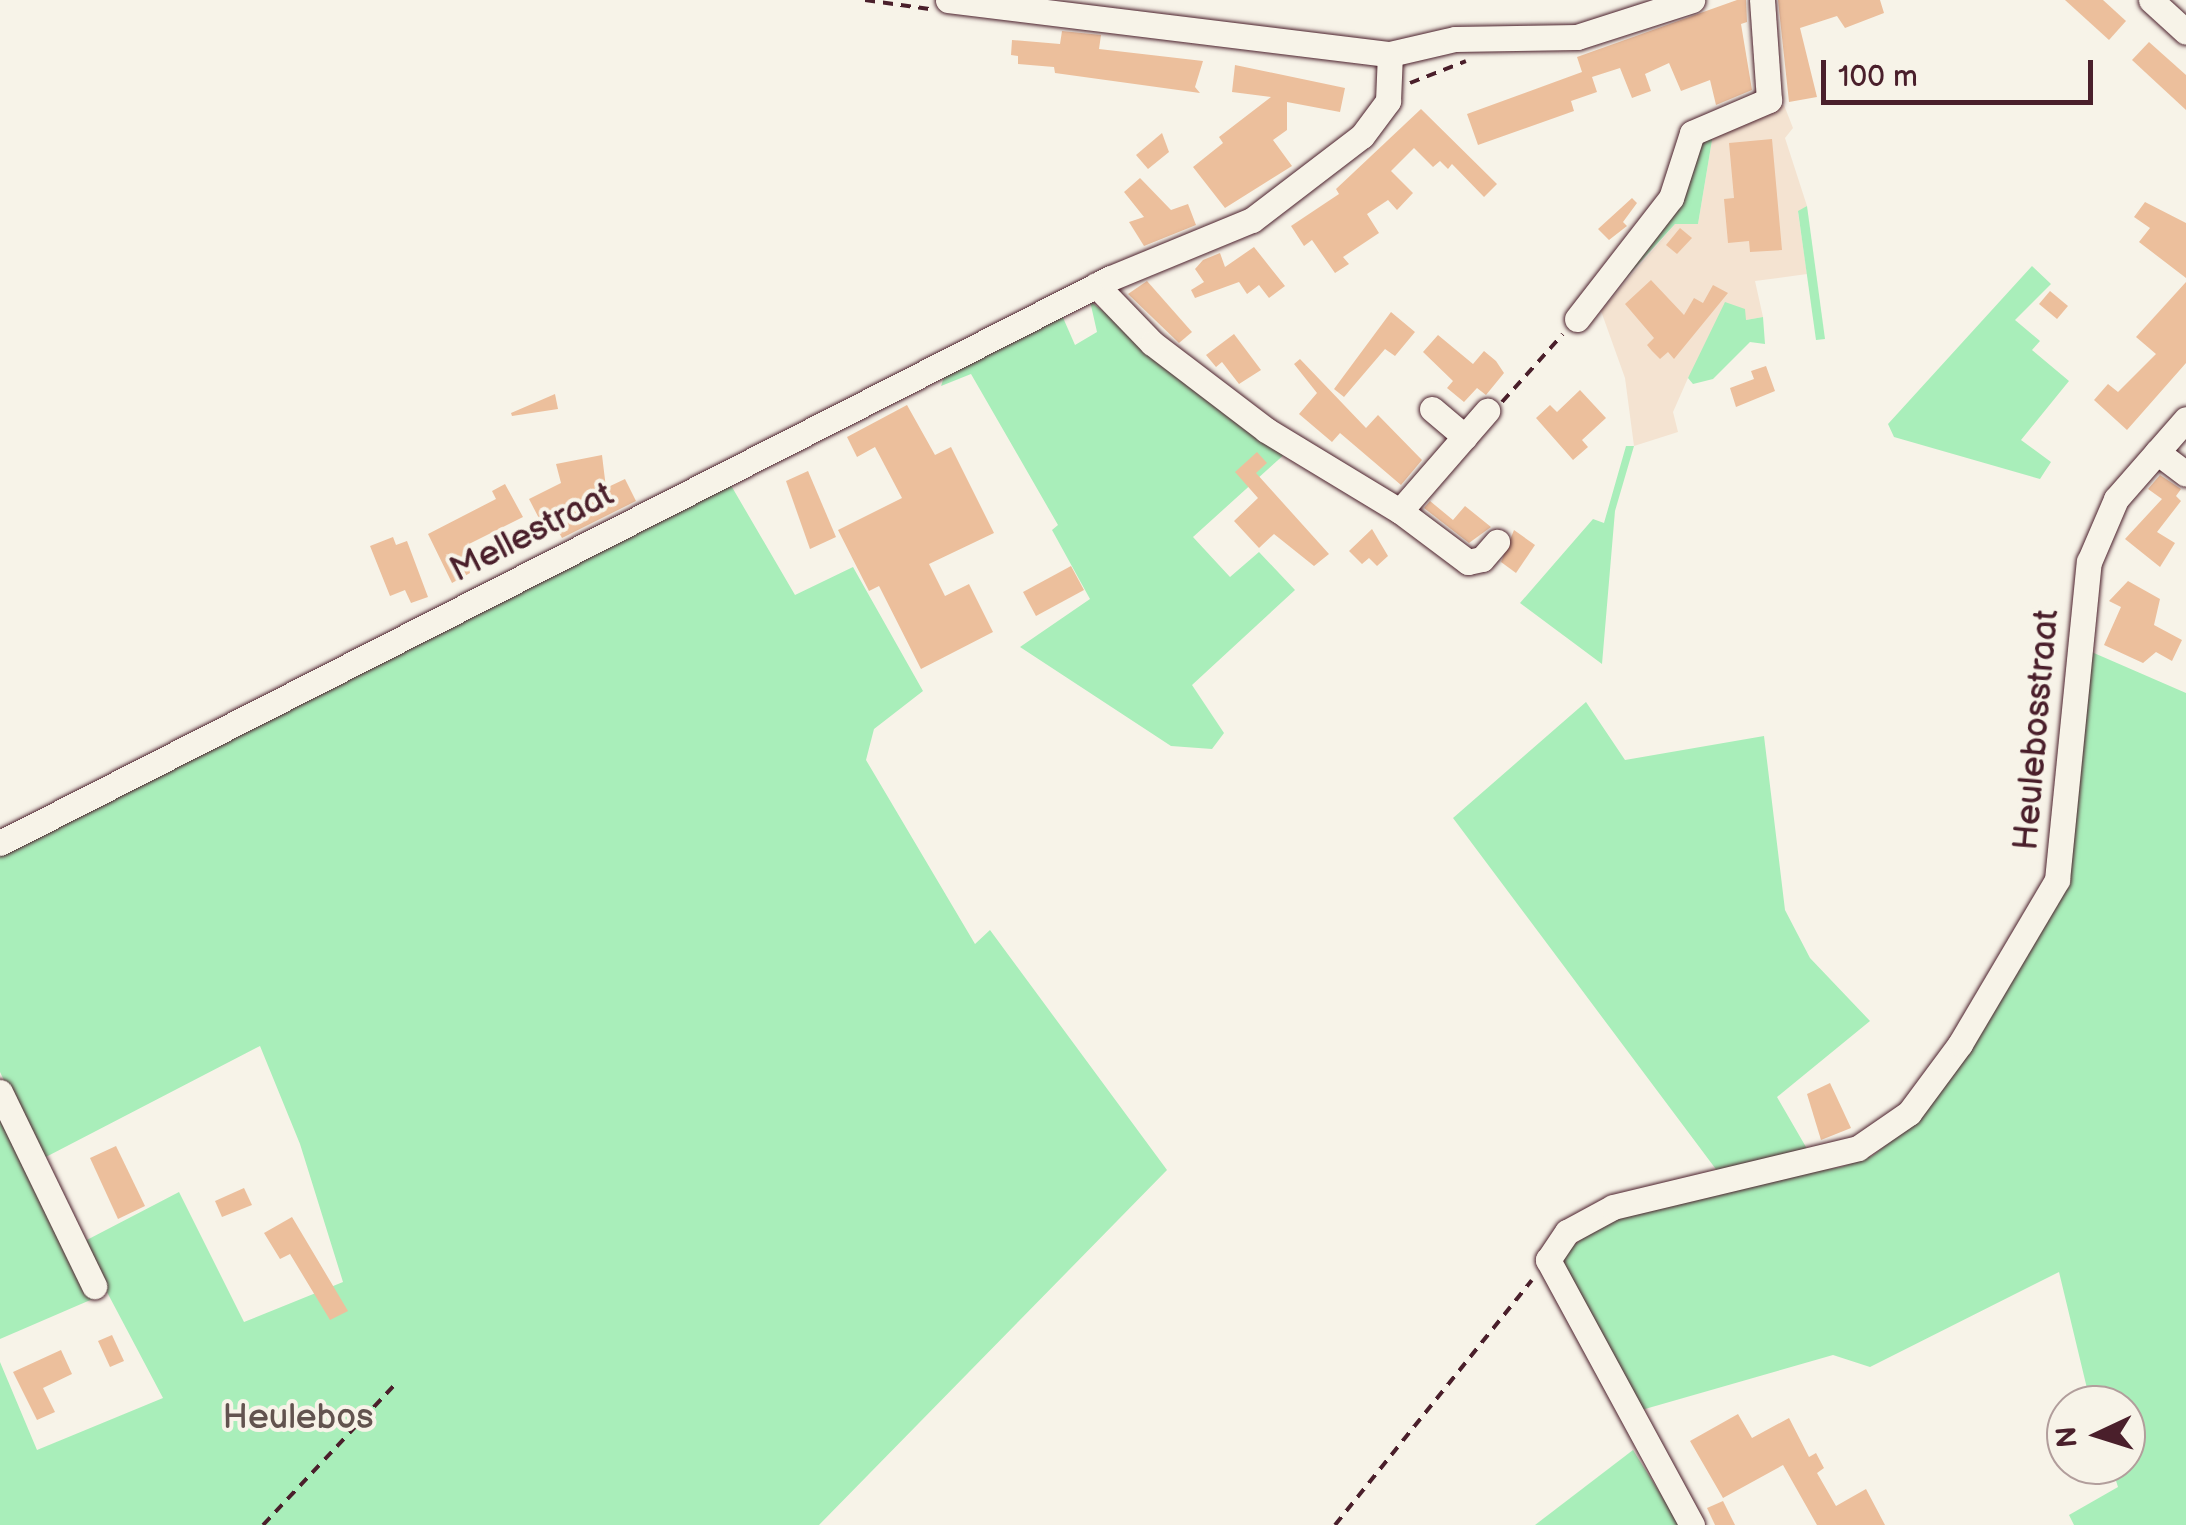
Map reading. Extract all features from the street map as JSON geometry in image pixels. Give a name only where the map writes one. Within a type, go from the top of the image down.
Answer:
[{"type":"street","points":[[947,6],[1328,50],[1343,60],[1397,70],[1481,51],[1577,38],[1692,0]]},
{"type":"street","points":[[1577,319],[1671,198],[1692,134],[1769,100],[1762,0]]},
{"type":"street","points":[[2151,0],[2186,32]]},
{"type":"street","name":"Mellestraat","points":[[0,843],[1096,285],[1252,220],[1310,181],[1371,124],[1388,100],[1397,70]]},
{"type":"street","points":[[1096,285],[1152,344],[1266,430],[1400,510],[1468,562],[1482,559],[1496,542]]},
{"type":"street","points":[[1432,409],[1464,437]]},
{"type":"street","points":[[1400,510],[1487,411]]},
{"type":"street","name":"Heulebosstraat","points":[[1548,1260],[1567,1232],[1613,1207],[1824,1159],[1858,1148],[1909,1113],[1960,1044],[2057,880],[2089,562],[2116,499],[2186,419]]},
{"type":"street","points":[[2157,452],[2186,474]]},
{"type":"street","points":[[0,1092],[94,1286]]},
{"type":"street","points":[[1548,1260],[1692,1525]]},
{"type":"path","points":[[865,0],[947,6]]},
{"type":"path","points":[[1397,70],[1426,73],[1481,51]]},
{"type":"path","points":[[1487,411],[1577,319]]},
{"type":"path","points":[[1335,1525],[1548,1260]]},
{"type":"path","points":[[263,1525],[398,1381]]},
{"type":"shaded area","points":[[1784,105],[1793,128],[1785,138],[1807,206],[1798,212],[1807,274],[1755,281],[1763,317],[1746,320],[1688,378],[1673,412],[1678,432],[1634,446],[1625,378],[1601,311],[1675,224],[1698,224],[1713,134]]},
{"type":"green space","points":[[1713,134],[1698,224],[1675,224],[1593,314],[1695,147]]},
{"type":"green space","points":[[1807,206],[1825,339],[1816,340],[1798,211]]},
{"type":"green space","points":[[2032,266],[2051,284],[2015,320],[2040,341],[2032,350],[2069,381],[2021,440],[2051,462],[2040,479],[1894,437],[1888,424]]},
{"type":"green space","points":[[1090,301],[1287,452],[1193,537],[1230,577],[1259,552],[1295,590],[1192,685],[1224,733],[1212,749],[1171,746],[1020,647],[1090,599],[1052,530],[1058,525],[971,374],[941,386],[946,371],[1061,313],[1075,345],[1097,332]]},
{"type":"green space","points":[[1725,302],[1745,309],[1746,320],[1763,317],[1765,344],[1750,342],[1713,379],[1693,384],[1688,378]]},
{"type":"green space","points":[[1626,446],[1634,446],[1615,511],[1602,664],[1520,603],[1593,519],[1604,523]]},
{"type":"green space","name":"Heulebos","points":[[729,482],[795,595],[853,567],[923,691],[874,729],[866,760],[975,944],[990,930],[1167,1170],[819,1525],[0,1525],[0,1362],[37,1450],[163,1398],[81,1243],[179,1192],[244,1322],[343,1282],[300,1144],[260,1046],[42,1159],[0,1072],[0,851]]},
{"type":"green space","points":[[2087,650],[2186,693],[2186,1525],[2074,1525],[2069,1515],[2117,1485],[2146,1485],[2146,1385],[2086,1385],[2059,1272],[1870,1367],[1833,1355],[1638,1411],[1562,1269],[1565,1252],[1607,1220],[1732,1185],[1841,1167],[1872,1156],[1903,1132],[2060,894]]},
{"type":"green space","points":[[1586,702],[1625,760],[1764,736],[1785,910],[1810,958],[1870,1021],[1777,1097],[1810,1154],[1718,1172],[1453,818]]},
{"type":"green space","points":[[0,1104],[95,1298],[0,1339]]},
{"type":"green space","points":[[1633,1450],[1680,1525],[1535,1525]]},
{"type":"building","points":[[1746,0],[1747,22],[1741,24],[1752,90],[1716,105],[1710,80],[1681,91],[1669,63],[1645,74],[1651,91],[1632,98],[1620,68],[1592,77],[1597,92],[1571,101],[1574,111],[1478,145],[1467,114],[1582,72],[1577,57]]},
{"type":"building","points":[[1778,0],[1880,0],[1884,13],[1845,28],[1837,16],[1800,28],[1817,97],[1789,102]]},
{"type":"building","points":[[2065,0],[2103,0],[2126,21],[2109,40]]},
{"type":"building","points":[[1062,31],[1101,35],[1099,49],[1203,61],[1195,87],[1200,93],[1055,73],[1054,67],[1018,64],[1018,56],[1011,55],[1012,40],[1060,44]]},
{"type":"building","points":[[2149,42],[2186,75],[2186,110],[2132,60]]},
{"type":"building","points":[[1235,65],[1345,88],[1340,112],[1287,102],[1287,130],[1273,140],[1292,166],[1225,208],[1193,167],[1223,143],[1219,137],[1271,97],[1232,92]]},
{"type":"building","points":[[1421,109],[1497,184],[1484,197],[1452,164],[1448,169],[1440,161],[1433,167],[1414,148],[1391,171],[1413,193],[1397,210],[1388,200],[1367,214],[1379,233],[1343,257],[1349,264],[1335,273],[1312,240],[1304,246],[1291,226],[1339,194],[1336,189]]},
{"type":"building","points":[[1162,133],[1169,152],[1148,169],[1136,155]]},
{"type":"building","points":[[1772,139],[1782,250],[1750,252],[1749,241],[1728,243],[1724,199],[1734,198],[1729,143]]},
{"type":"building","points":[[1140,178],[1171,210],[1188,204],[1196,225],[1144,246],[1129,222],[1144,217],[1124,192]]},
{"type":"building","points":[[1632,198],[1637,203],[1623,222],[1627,226],[1609,240],[1598,229]]},
{"type":"building","points":[[2145,202],[2186,223],[2186,278],[2139,242],[2150,228],[2134,217]]},
{"type":"building","points":[[1680,228],[1692,238],[1677,254],[1666,245]]},
{"type":"building","points":[[1254,247],[1285,286],[1269,298],[1259,285],[1247,294],[1239,282],[1195,298],[1191,290],[1204,282],[1195,269],[1203,260],[1220,253],[1225,267]]},
{"type":"building","points":[[1651,280],[1684,315],[1694,298],[1703,303],[1713,285],[1728,293],[1674,359],[1668,352],[1660,359],[1652,351],[1647,345],[1654,338],[1625,304]]},
{"type":"building","points":[[1147,281],[1192,332],[1179,343],[1128,294]]},
{"type":"building","points":[[2186,282],[2186,363],[2127,430],[2094,400],[2108,384],[2118,392],[2156,354],[2136,337]]},
{"type":"building","points":[[2050,291],[2068,306],[2057,319],[2039,304]]},
{"type":"building","points":[[1391,312],[1415,332],[1395,356],[1385,349],[1344,397],[1334,389]]},
{"type":"building","points":[[1234,334],[1261,370],[1239,384],[1222,362],[1216,367],[1206,355]]},
{"type":"building","points":[[1438,335],[1473,364],[1484,351],[1496,361],[1504,373],[1486,395],[1477,388],[1464,402],[1447,388],[1453,381],[1423,352]]},
{"type":"building","points":[[1300,359],[1366,428],[1378,415],[1422,460],[1401,485],[1340,433],[1332,442],[1299,414],[1317,393],[1294,364]]},
{"type":"building","points":[[1766,366],[1775,391],[1736,407],[1730,388],[1754,379],[1751,371]]},
{"type":"building","points":[[1580,390],[1606,418],[1582,440],[1588,447],[1573,460],[1536,418],[1550,405],[1557,412]]},
{"type":"building","points":[[555,394],[558,409],[512,416],[511,413]]},
{"type":"building","points":[[907,405],[935,455],[951,447],[994,533],[929,564],[945,596],[969,584],[993,632],[921,669],[879,586],[869,591],[838,530],[902,498],[875,447],[857,457],[847,437]]},
{"type":"building","points":[[1257,452],[1267,463],[1256,473],[1329,554],[1314,566],[1274,534],[1259,548],[1234,521],[1258,498],[1235,472]]},
{"type":"building","points":[[602,455],[606,488],[625,479],[636,501],[562,538],[554,524],[544,528],[529,499],[561,483],[556,464]]},
{"type":"building","points":[[808,471],[836,537],[810,549],[786,481]]},
{"type":"building","points":[[2160,475],[2181,489],[2176,496],[2181,501],[2157,532],[2175,543],[2160,567],[2125,539],[2162,499],[2148,489]]},
{"type":"building","points":[[505,484],[523,517],[465,546],[470,573],[452,583],[428,534],[496,499],[492,491]]},
{"type":"building","points":[[1430,501],[1453,520],[1465,506],[1491,527],[1469,543],[1424,508]]},
{"type":"building","points":[[1372,529],[1388,556],[1377,566],[1369,558],[1362,564],[1349,551]]},
{"type":"building","points":[[1514,530],[1535,545],[1516,573],[1501,562]]},
{"type":"building","points":[[393,537],[396,545],[407,541],[428,597],[411,603],[405,590],[390,596],[370,546]]},
{"type":"building","points":[[1071,566],[1084,590],[1036,616],[1023,592]]},
{"type":"building","points":[[2128,581],[2160,599],[2154,625],[2182,640],[2172,661],[2156,652],[2143,663],[2104,645],[2121,607],[2109,601]]},
{"type":"building","points":[[1830,1083],[1851,1128],[1821,1140],[1807,1094]]},
{"type":"building","points":[[116,1146],[145,1206],[118,1219],[90,1158]]},
{"type":"building","points":[[244,1188],[252,1205],[222,1217],[215,1201]]},
{"type":"building","points":[[292,1217],[348,1311],[330,1320],[290,1254],[280,1259],[264,1233]]},
{"type":"building","points":[[112,1335],[124,1361],[110,1367],[98,1341]]},
{"type":"building","points":[[61,1350],[72,1374],[43,1388],[55,1412],[37,1420],[13,1372]]},
{"type":"building","points":[[1738,1414],[1752,1438],[1789,1418],[1809,1457],[1816,1453],[1824,1468],[1817,1473],[1836,1506],[1866,1489],[1885,1525],[1817,1525],[1783,1465],[1723,1498],[1690,1441]]},
{"type":"building","points":[[1723,1501],[1735,1525],[1715,1525],[1707,1508]]}]
